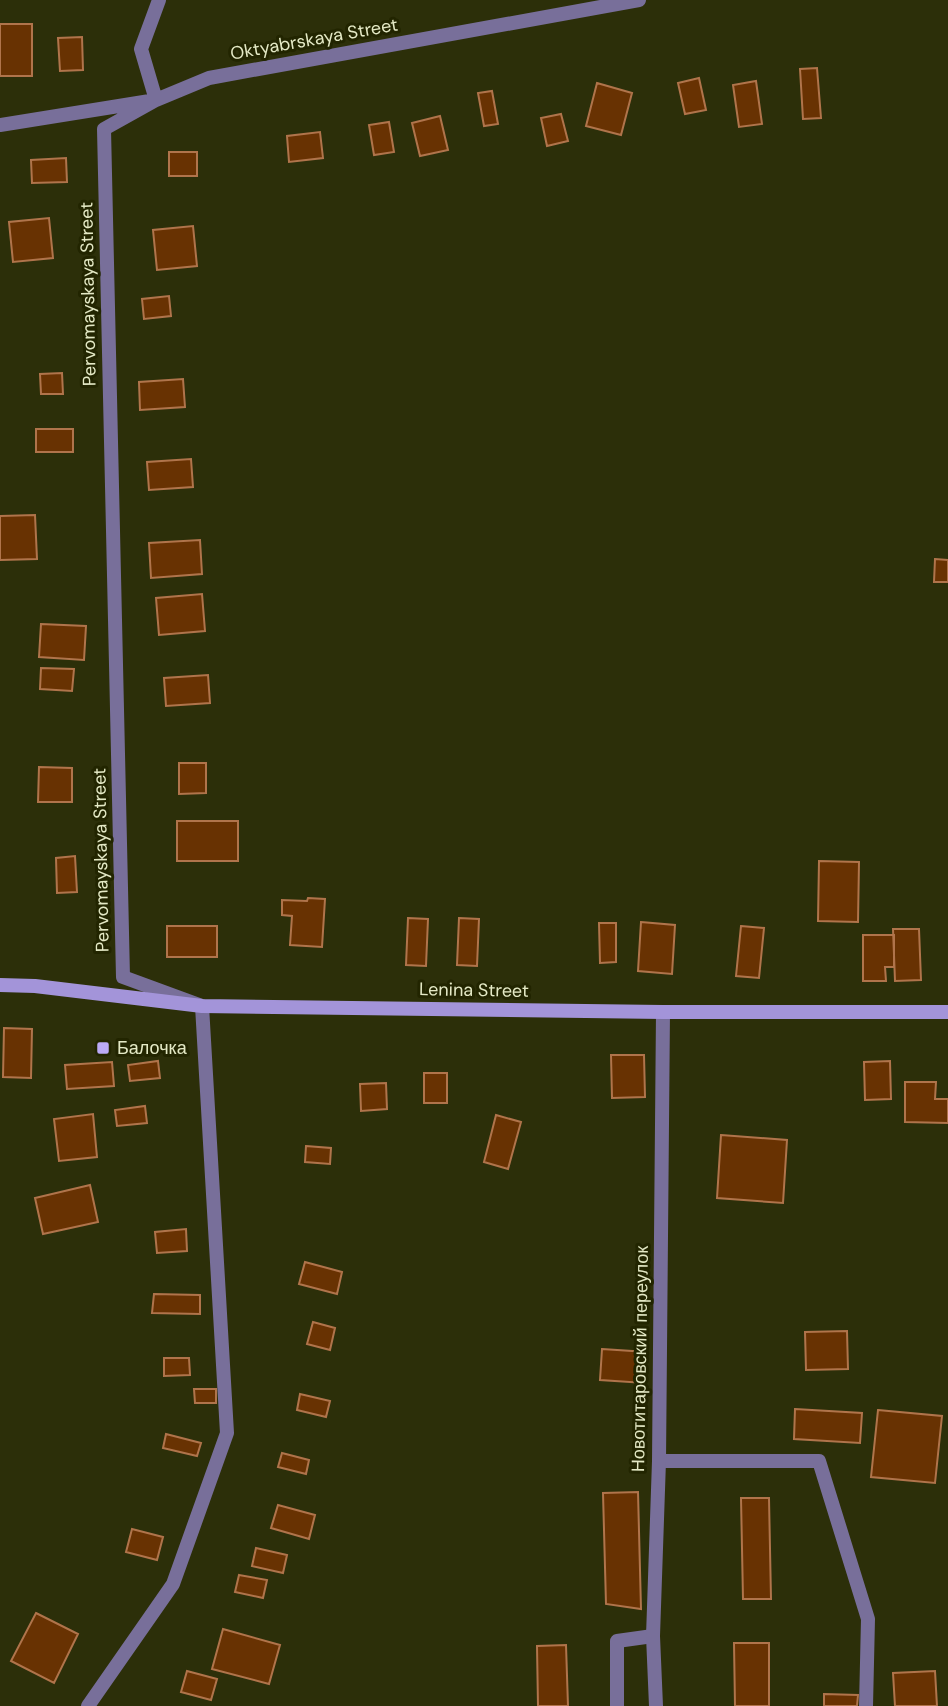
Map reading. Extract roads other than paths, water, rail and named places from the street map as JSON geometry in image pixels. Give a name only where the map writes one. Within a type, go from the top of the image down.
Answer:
[{"type":"street","points":[[156,100],[141,49],[159,0]]},
{"type":"street","name":"Oktyabrskaya Street","points":[[0,125],[156,100],[209,78],[639,0]]},
{"type":"street","name":"Pervomayskaya Street","points":[[156,100],[104,129],[123,977],[202,1006]]},
{"type":"street","name":"Lenina Street","points":[[0,985],[35,986],[202,1006],[663,1012],[948,1012]]},
{"type":"street","points":[[88,1706],[173,1584],[228,1433],[202,1006]]},
{"type":"street","name":"Новотитаровский переулок","points":[[656,1706],[653,1636],[659,1461],[663,1012]]},
{"type":"street","points":[[659,1461],[819,1461],[868,1619],[866,1706]]},
{"type":"street","points":[[617,1706],[617,1642],[653,1636]]},
{"type":"place","name":"Балочка","points":[[103,1048]]}]
